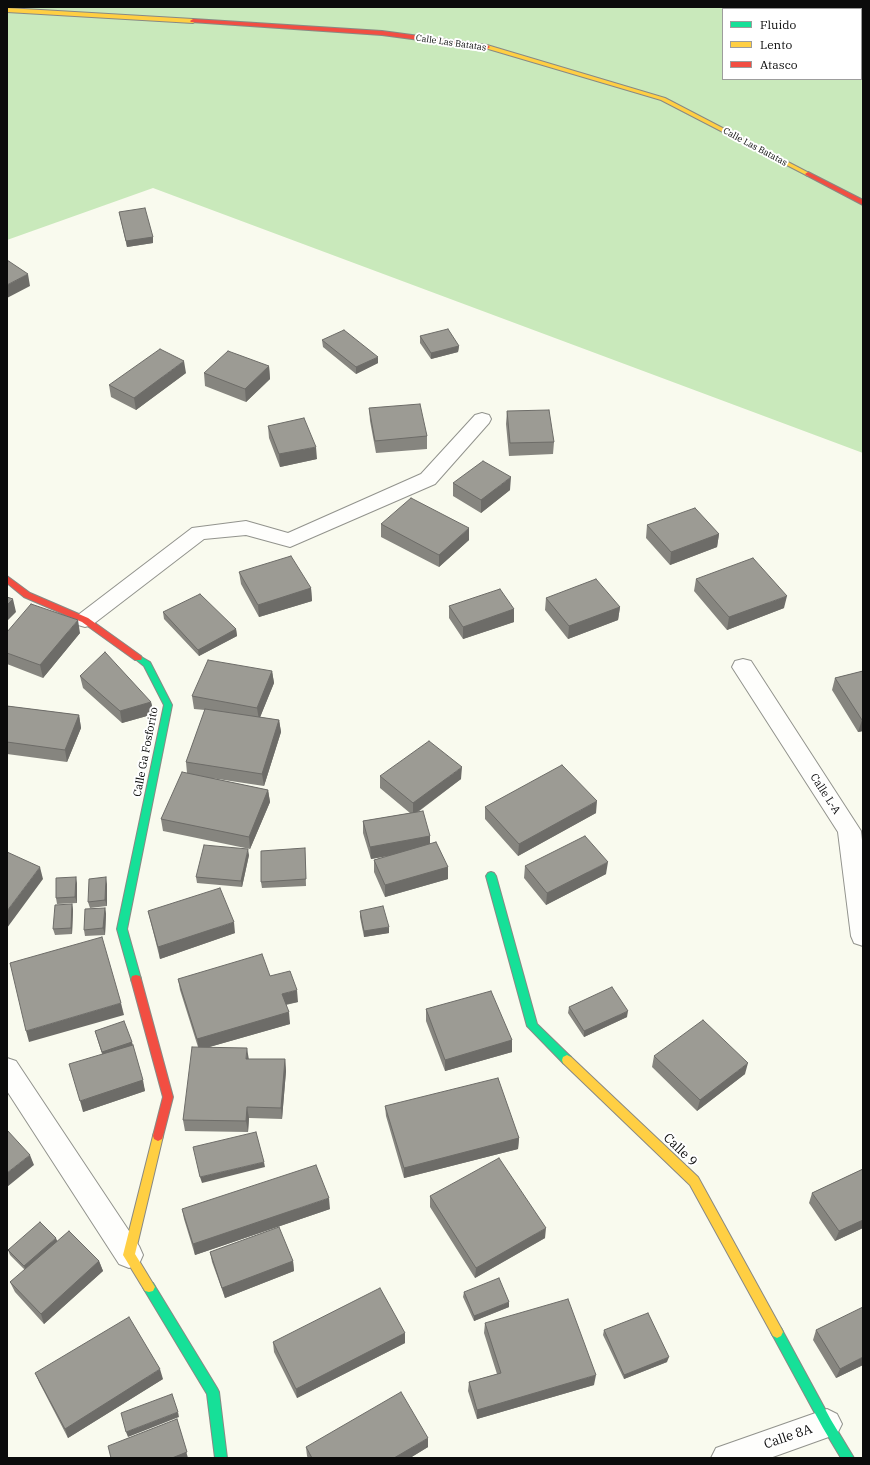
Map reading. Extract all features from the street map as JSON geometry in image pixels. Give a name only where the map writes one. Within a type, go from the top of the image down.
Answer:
[{"type":"street","name":"Calle Las Batatas","points":[[7,10],[382,33],[486,47],[663,99],[863,203]]},
{"type":"street","points":[[85,620],[199,533],[246,528],[290,540],[428,479],[482,419]]},
{"type":"street","name":"Calle Ga Fosforito","points":[[7,579],[27,594],[85,620],[147,664],[168,705],[122,929],[168,1098],[129,1255]]},
{"type":"street","name":"Calle L-A","points":[[743,667],[849,831],[863,936]]},
{"type":"street","name":"Calle 9","points":[[491,876],[532,1026],[694,1181],[827,1424],[848,1458]]},
{"type":"street","points":[[7,1069],[129,1255],[213,1392],[221,1458]]},
{"type":"street","name":"Calle 8A","points":[[726,1458],[827,1424]]},
{"type":"green space","points":[[7,7],[814,7],[816,8],[722,8],[722,80],[862,80],[863,28],[863,453],[153,188],[7,240]]},
{"type":"building","points":[[145,208],[153,237],[126,241],[119,212]]},
{"type":"building","points":[[7,260],[28,274],[7,285]]},
{"type":"building","points":[[448,329],[459,346],[431,353],[420,336]]},
{"type":"building","points":[[344,330],[378,357],[356,367],[322,340]]},
{"type":"building","points":[[160,349],[184,361],[134,398],[109,385]]},
{"type":"building","points":[[228,351],[269,366],[245,389],[204,373]]},
{"type":"building","points":[[420,404],[427,436],[375,441],[369,408]]},
{"type":"building","points":[[549,410],[554,442],[510,443],[507,411]]},
{"type":"building","points":[[304,418],[316,447],[279,454],[268,426]]},
{"type":"building","points":[[483,461],[511,477],[481,500],[453,483]]},
{"type":"building","points":[[411,498],[469,528],[439,555],[381,524]]},
{"type":"building","points":[[695,508],[719,534],[671,552],[647,525]]},
{"type":"building","points":[[291,556],[311,588],[258,605],[239,572]]},
{"type":"building","points":[[753,558],[787,596],[729,617],[696,579]]},
{"type":"building","points":[[596,579],[620,607],[569,626],[546,598]]},
{"type":"building","points":[[500,589],[514,609],[463,627],[449,606]]},
{"type":"building","points":[[200,594],[236,629],[198,650],[163,612]]},
{"type":"building","points":[[7,597],[13,599],[7,605]]},
{"type":"building","points":[[31,604],[78,620],[40,665],[7,653],[7,632]]},
{"type":"building","points":[[105,652],[151,702],[120,711],[80,676]]},
{"type":"building","points":[[208,660],[272,671],[257,708],[192,696]]},
{"type":"building","points":[[863,671],[863,720],[862,720],[835,678]]},
{"type":"building","points":[[7,706],[79,715],[65,750],[7,742]]},
{"type":"building","points":[[205,709],[279,720],[262,774],[186,762]]},
{"type":"building","points":[[429,741],[462,767],[413,803],[380,776]]},
{"type":"building","points":[[562,765],[597,801],[519,844],[485,807]]},
{"type":"building","points":[[182,772],[268,790],[249,837],[161,819]]},
{"type":"building","points":[[423,811],[430,836],[370,847],[363,821]]},
{"type":"building","points":[[585,836],[608,862],[547,893],[525,866]]},
{"type":"building","points":[[436,842],[448,867],[385,885],[374,860]]},
{"type":"building","points":[[204,845],[248,849],[241,881],[196,877]]},
{"type":"building","points":[[305,848],[306,879],[261,882],[261,851]]},
{"type":"building","points":[[7,852],[40,867],[7,911]]},
{"type":"building","points":[[76,877],[75,897],[56,898],[56,878]]},
{"type":"building","points":[[106,877],[105,900],[88,902],[89,879]]},
{"type":"building","points":[[220,888],[234,922],[158,947],[148,911]]},
{"type":"building","points":[[72,904],[71,928],[53,929],[55,905]]},
{"type":"building","points":[[383,906],[389,927],[364,931],[360,911]]},
{"type":"building","points":[[105,908],[103,928],[84,930],[85,909]]},
{"type":"building","points":[[102,937],[121,1003],[26,1031],[10,963]]},
{"type":"building","points":[[262,954],[270,976],[290,971],[297,990],[282,994],[289,1012],[197,1039],[178,979]]},
{"type":"building","points":[[612,987],[628,1011],[584,1031],[569,1007]]},
{"type":"building","points":[[491,991],[512,1040],[445,1060],[426,1009]]},
{"type":"building","points":[[703,1020],[748,1063],[700,1100],[654,1056]]},
{"type":"building","points":[[124,1021],[132,1042],[102,1052],[95,1031]]},
{"type":"building","points":[[133,1045],[143,1080],[80,1101],[69,1064]]},
{"type":"building","points":[[192,1047],[247,1048],[246,1059],[285,1059],[281,1108],[247,1107],[246,1121],[183,1120]]},
{"type":"building","points":[[498,1078],[519,1138],[404,1168],[385,1106]]},
{"type":"building","points":[[7,1130],[30,1155],[7,1173]]},
{"type":"building","points":[[256,1132],[264,1162],[200,1177],[193,1147]]},
{"type":"building","points":[[499,1158],[546,1228],[476,1268],[430,1196]]},
{"type":"building","points":[[316,1165],[329,1198],[193,1244],[182,1209]]},
{"type":"building","points":[[863,1169],[863,1220],[839,1231],[812,1193]]},
{"type":"building","points":[[40,1222],[56,1238],[24,1266],[8,1250]]},
{"type":"building","points":[[279,1227],[293,1261],[222,1288],[210,1252]]},
{"type":"building","points":[[69,1231],[99,1261],[41,1314],[10,1282]]},
{"type":"building","points":[[499,1278],[509,1302],[474,1316],[464,1292]]},
{"type":"building","points":[[380,1288],[405,1333],[296,1389],[273,1342]]},
{"type":"building","points":[[568,1299],[596,1375],[477,1410],[469,1382],[501,1373],[485,1323]]},
{"type":"building","points":[[863,1307],[863,1357],[840,1369],[816,1330]]},
{"type":"building","points":[[648,1313],[669,1357],[624,1375],[604,1330]]},
{"type":"building","points":[[129,1317],[160,1369],[65,1429],[35,1373]]},
{"type":"building","points":[[401,1392],[428,1438],[394,1458],[312,1458],[306,1447]]},
{"type":"building","points":[[172,1394],[178,1412],[126,1432],[121,1413]]},
{"type":"building","points":[[177,1419],[187,1452],[172,1458],[111,1458],[108,1446]]},
{"type":"traffic: fast","points":[[136,979],[122,929],[168,705],[147,664],[138,658]]},
{"type":"traffic: fast","points":[[491,876],[532,1026],[567,1060]]},
{"type":"traffic: fast","points":[[149,1287],[213,1392],[221,1458]]},
{"type":"traffic: fast","points":[[777,1332],[827,1424],[848,1458]]},
{"type":"traffic: slow","points":[[7,10],[193,21]]},
{"type":"traffic: slow","points":[[487,47],[663,99],[808,174]]},
{"type":"traffic: slow","points":[[567,1060],[694,1181],[777,1332]]},
{"type":"traffic: slow","points":[[149,1287],[129,1255],[158,1136]]},
{"type":"traffic: jam","points":[[193,21],[382,33],[487,47]]},
{"type":"traffic: jam","points":[[808,174],[863,203]]},
{"type":"traffic: jam","points":[[7,579],[27,595],[85,620],[138,658]]},
{"type":"traffic: jam","points":[[136,979],[168,1097],[158,1136]]}]
